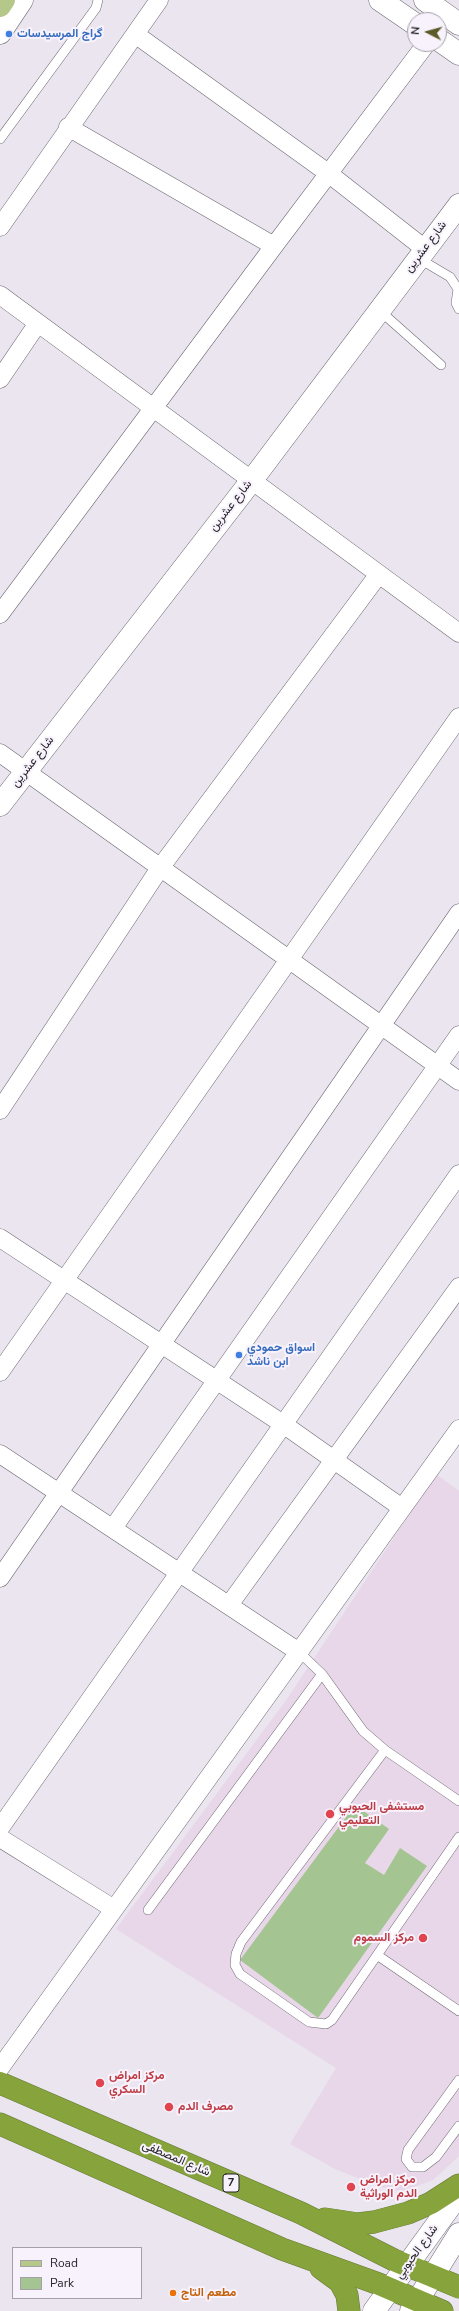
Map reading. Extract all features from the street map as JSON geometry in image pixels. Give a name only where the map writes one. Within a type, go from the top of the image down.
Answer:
[{"type":"highway","name":"شارع المصطفى","points":[[0,2084],[301,2213],[407,2266],[459,2287]]},
{"type":"highway","points":[[0,2124],[314,2264],[340,2282],[347,2295],[350,2311]]},
{"type":"highway","points":[[301,2213],[358,2224],[374,2222],[408,2213],[431,2203],[459,2185]]},
{"type":"highway","points":[[282,2249],[390,2289],[415,2306],[442,2311]]},
{"type":"main road","points":[[0,6],[4,0]]},
{"type":"street","points":[[0,32],[22,0]]},
{"type":"street","points":[[0,227],[68,127],[159,0]]},
{"type":"street","points":[[380,0],[407,19]]},
{"type":"street","points":[[425,0],[459,24]]},
{"type":"street","points":[[135,34],[328,173],[421,254]]},
{"type":"street","points":[[447,46],[459,54]]},
{"type":"street","points":[[0,614],[328,173],[420,52]]},
{"type":"street","points":[[68,127],[274,246]]},
{"type":"street","name":"شارع عشرين","points":[[0,805],[252,480],[459,205]]},
{"type":"street","points":[[0,295],[459,633]]},
{"type":"street","points":[[0,378],[38,323]]},
{"type":"street","points":[[0,1110],[160,868],[379,574]]},
{"type":"street","points":[[0,1372],[459,717]]},
{"type":"street","points":[[0,753],[459,1081]]},
{"type":"street","points":[[0,1578],[459,913]]},
{"type":"street","points":[[113,1528],[459,1035]]},
{"type":"street","points":[[0,1828],[459,1174]]},
{"type":"street","points":[[0,1238],[284,1424],[402,1508]]},
{"type":"street","points":[[229,1605],[459,1287]]},
{"type":"street","points":[[0,2068],[459,1429]]},
{"type":"street","points":[[0,1454],[299,1652]]},
{"type":"street","points":[[0,1838],[114,1909]]},
{"type":"street","name":"شارع الحبوبي","points":[[374,2311],[459,2194]]},
{"type":"street","points":[[415,2306],[459,2234]]},
{"type":"lane","points":[[0,138],[96,8],[98,0]]},
{"type":"lane","points":[[421,254],[450,277],[458,289],[456,303],[459,309]]},
{"type":"lane","points":[[380,310],[441,365]]},
{"type":"lane","points":[[299,1652],[322,1674],[362,1731],[386,1750],[459,1801]]},
{"type":"lane","points":[[148,1910],[322,1674]]},
{"type":"lane","points":[[386,1750],[241,1942],[236,1954],[235,1965],[240,1974],[309,2022],[326,2024],[332,2020],[459,1837]]},
{"type":"lane","points":[[377,1955],[459,2011]]},
{"type":"lane","points":[[459,2080],[408,2150],[406,2159],[412,2167],[423,2167],[436,2157],[459,2126]]},
{"type":"shaded area","name":"مستشفى الحبوبي التعليمي","points":[[436,1474],[459,1491],[459,2156],[433,2180],[403,2191],[380,2187],[335,2169],[290,2144],[336,2068],[116,1929],[287,1699]]},
{"type":"green space","points":[[355,1805],[389,1829],[365,1863],[384,1875],[400,1848],[427,1866],[318,2018],[240,1960]]},
{"type":"place","name":"گراج المرسيدسات","points":[[9,34]]},
{"type":"place","name":"اسواق حمودي ابن ناشد","points":[[239,1355]]},
{"type":"place","name":"مستشفى الحبوبي التعليمي","points":[[330,1814]]},
{"type":"place","name":"مركز السموم","points":[[423,1938]]},
{"type":"place","name":"مركز امراض السكري","points":[[100,2083]]},
{"type":"place","name":"مصرف الدم","points":[[169,2107]]},
{"type":"place","name":"مركز امراض الدم الوراثية","points":[[351,2187]]},
{"type":"place","name":"مطعم التاج","points":[[173,2293]]}]
